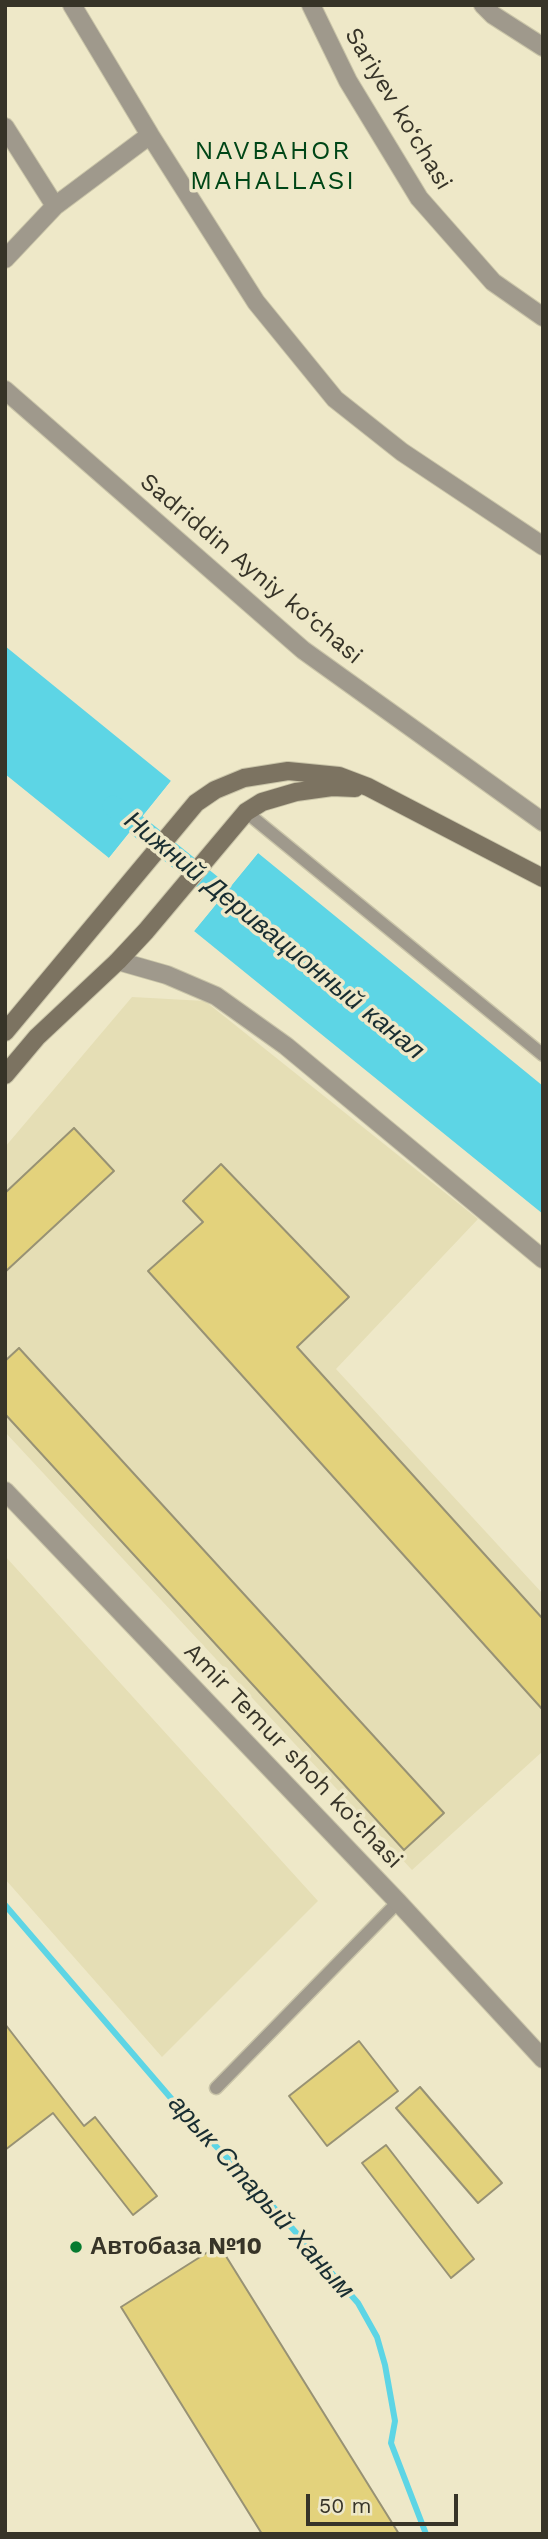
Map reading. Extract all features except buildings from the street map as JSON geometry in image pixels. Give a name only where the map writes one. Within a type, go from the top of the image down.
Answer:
[{"type":"main road","points":[[8,1022],[111,907],[196,803],[224,785],[254,775],[288,771],[339,776],[368,787],[543,878]]},
{"type":"main road","points":[[5,1075],[37,1037],[146,931],[230,830],[255,805],[279,796],[332,787],[370,791],[391,799]]},
{"type":"street","points":[[72,5],[150,135],[256,302],[335,399],[402,452],[543,546]]},
{"type":"street","name":"Sariyev ko‘chasi","points":[[311,5],[348,81],[419,198],[493,282],[543,317]]},
{"type":"street","points":[[482,5],[543,47]]},
{"type":"street","points":[[5,127],[55,206]]},
{"type":"street","points":[[5,259],[55,206],[150,135]]},
{"type":"street","name":"Sadriddin Ayniy ko‘chasi","points":[[5,390],[303,650],[543,822]]},
{"type":"street","points":[[118,961],[167,975],[216,996],[286,1046],[543,1259]]},
{"type":"street","name":"Amir Temur shoh ko‘chasi","points":[[5,1491],[398,1902],[543,2059]]},
{"type":"lane","points":[[246,812],[543,1055]]},
{"type":"lane","points":[[216,2088],[398,1902]]},
{"type":"shaded area","points":[[132,997],[205,1001],[478,1219],[336,1369],[543,1594],[543,1751],[412,1870],[5,1432],[5,1147]]},
{"type":"shaded area","points":[[5,1556],[318,1901],[162,2057],[5,1879]]},
{"type":"water","points":[[5,646],[171,781],[109,858],[5,774]]},
{"type":"water","points":[[258,853],[543,1086],[543,1214],[194,931]]},
{"type":"pier","points":[[171,781],[173,783],[111,860],[109,858]]},
{"type":"pier","points":[[255,850],[258,853],[194,931],[191,929]]},
{"type":"waterway","name":"Нижний Деривационный канал","points":[[113,806],[246,913]]},
{"type":"waterway","name":"арык Старый Ханым","points":[[5,1905],[182,2111],[262,2194],[358,2303],[377,2337],[395,2421],[391,2443],[426,2534]]},
{"type":"place","name":"Автобаза №10","points":[[76,2247]]},
{"type":"district","name":"NAVBAHOR MAHALLASI","points":[[273,166]]}]
